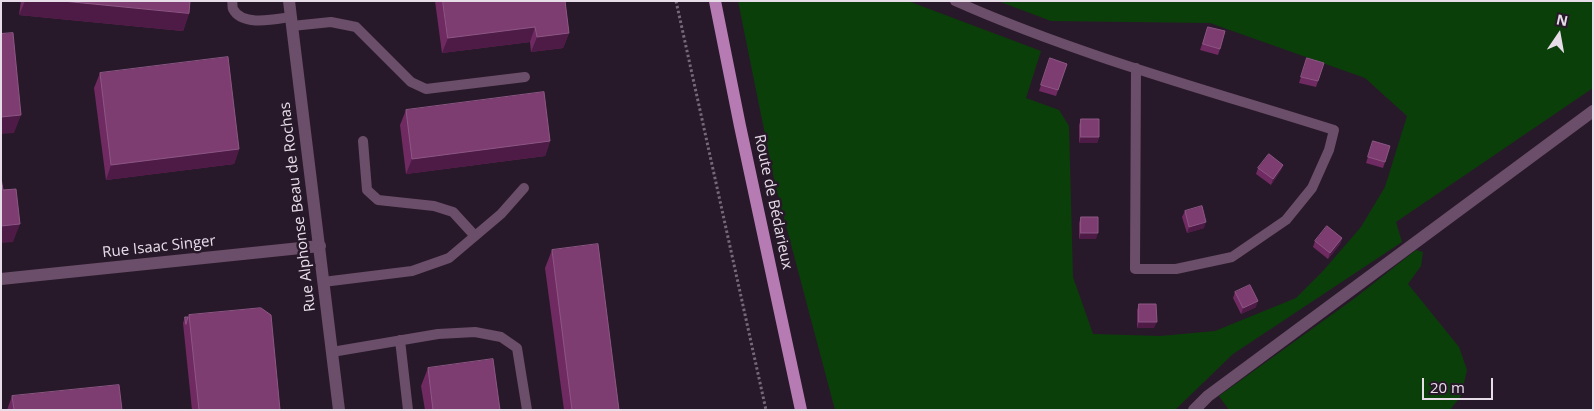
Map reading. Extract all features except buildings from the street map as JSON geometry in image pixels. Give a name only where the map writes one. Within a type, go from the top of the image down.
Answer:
[{"type":"main road","name":"Route de Bédarieux","points":[[715,1],[801,410]]},
{"type":"street","name":"Rue Alphonse Beau de Rochas","points":[[289,1],[339,410]]},
{"type":"street","points":[[1194,410],[1224,384],[1593,111]]},
{"type":"street","name":"Rue Isaac Singer","points":[[1,280],[320,246]]},
{"type":"lane","points":[[232,1],[233,10],[240,16],[252,21],[331,22],[356,27],[412,82],[426,89],[525,77]]},
{"type":"lane","points":[[955,1],[1004,23],[1136,68],[1334,130],[1329,150],[1312,188],[1286,220],[1232,257],[1176,269],[1135,268],[1136,68]]},
{"type":"lane","points":[[363,141],[367,190],[378,200],[434,206],[453,212],[475,236]]},
{"type":"lane","points":[[324,282],[412,271],[449,258],[501,214],[524,188]]},
{"type":"lane","points":[[332,352],[438,334],[475,332],[501,336],[517,348],[526,410]]},
{"type":"lane","points":[[400,340],[408,410]]},
{"type":"path","points":[[676,1],[766,410]]},
{"type":"green space","points":[[738,1],[908,1],[1041,51],[1026,98],[1059,110],[1069,126],[1073,277],[1093,334],[1160,336],[1215,331],[1296,298],[1323,271],[1361,227],[1385,187],[1407,116],[1365,78],[1210,23],[1051,21],[998,1],[1593,1],[1593,88],[1396,222],[1402,242],[1233,354],[1175,410],[835,410],[775,184]]},
{"type":"green space","points":[[1416,250],[1423,252],[1421,266],[1408,284],[1459,347],[1467,370],[1461,396],[1450,410],[1229,410],[1219,396],[1355,298]]}]
